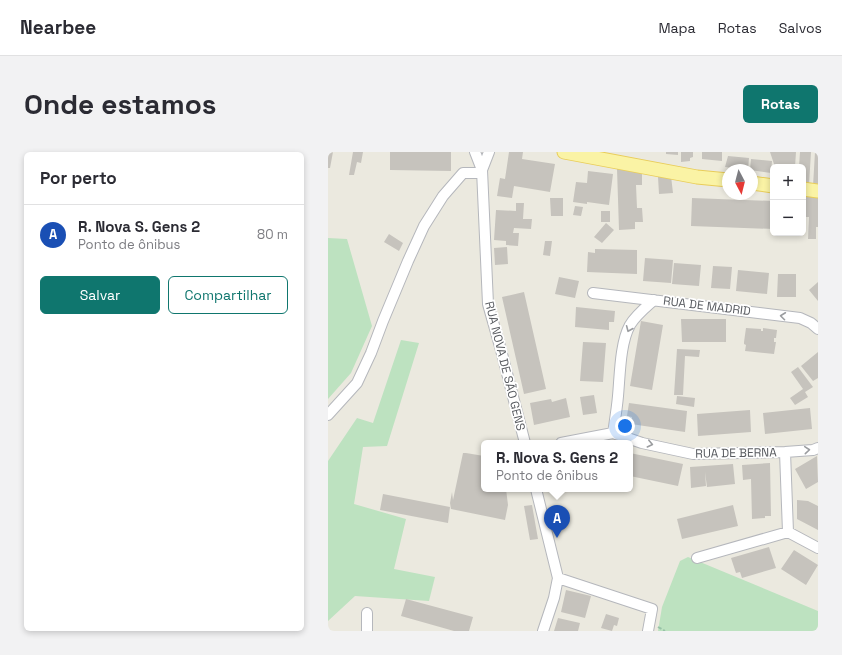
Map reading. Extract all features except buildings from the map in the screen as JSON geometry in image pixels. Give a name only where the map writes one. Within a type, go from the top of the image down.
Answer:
[{"type":"main road","points":[[564,152],[697,177],[722,179]]},
{"type":"main road","points":[[758,184],[770,186]]},
{"type":"main road","points":[[806,189],[818,191]]},
{"type":"street","name":"RUA NOVA DE SÃO GENS","points":[[475,152],[482,171],[488,304],[524,440]]},
{"type":"street","name":"RUA NOVA DE SÃO GENS","points":[[482,171],[489,152]]},
{"type":"street","points":[[328,415],[357,383],[372,353],[383,321],[424,226],[443,196],[463,172],[482,171]]},
{"type":"street","name":"RUA DE MADRID","points":[[593,293],[800,318],[811,323],[818,329]]},
{"type":"street","points":[[613,433],[622,353],[625,339],[630,325],[638,314],[654,300]]},
{"type":"street","name":"RUA DE BERNA","points":[[577,440],[613,433],[642,442],[693,454],[785,452],[813,450],[818,448]]},
{"type":"street","points":[[785,452],[788,532]]},
{"type":"street","points":[[537,492],[558,578],[554,598],[543,631]]},
{"type":"street","points":[[697,558],[788,532],[818,548]]},
{"type":"street","points":[[558,578],[652,609],[648,631]]},
{"type":"street","points":[[367,612],[367,631]]},
{"type":"green space","points":[[328,238],[347,239],[372,326],[351,373],[328,399]]},
{"type":"green space","points":[[401,340],[419,343],[387,446],[363,447],[354,504],[406,519],[394,569],[435,577],[429,601],[355,596],[328,621],[328,461],[357,418],[373,423]]},
{"type":"green space","points":[[688,557],[818,611],[818,631],[658,631],[662,607],[680,561]]},
{"type":"place","name":"R. Nova S. Gens 2","points":[[557,538]]}]
